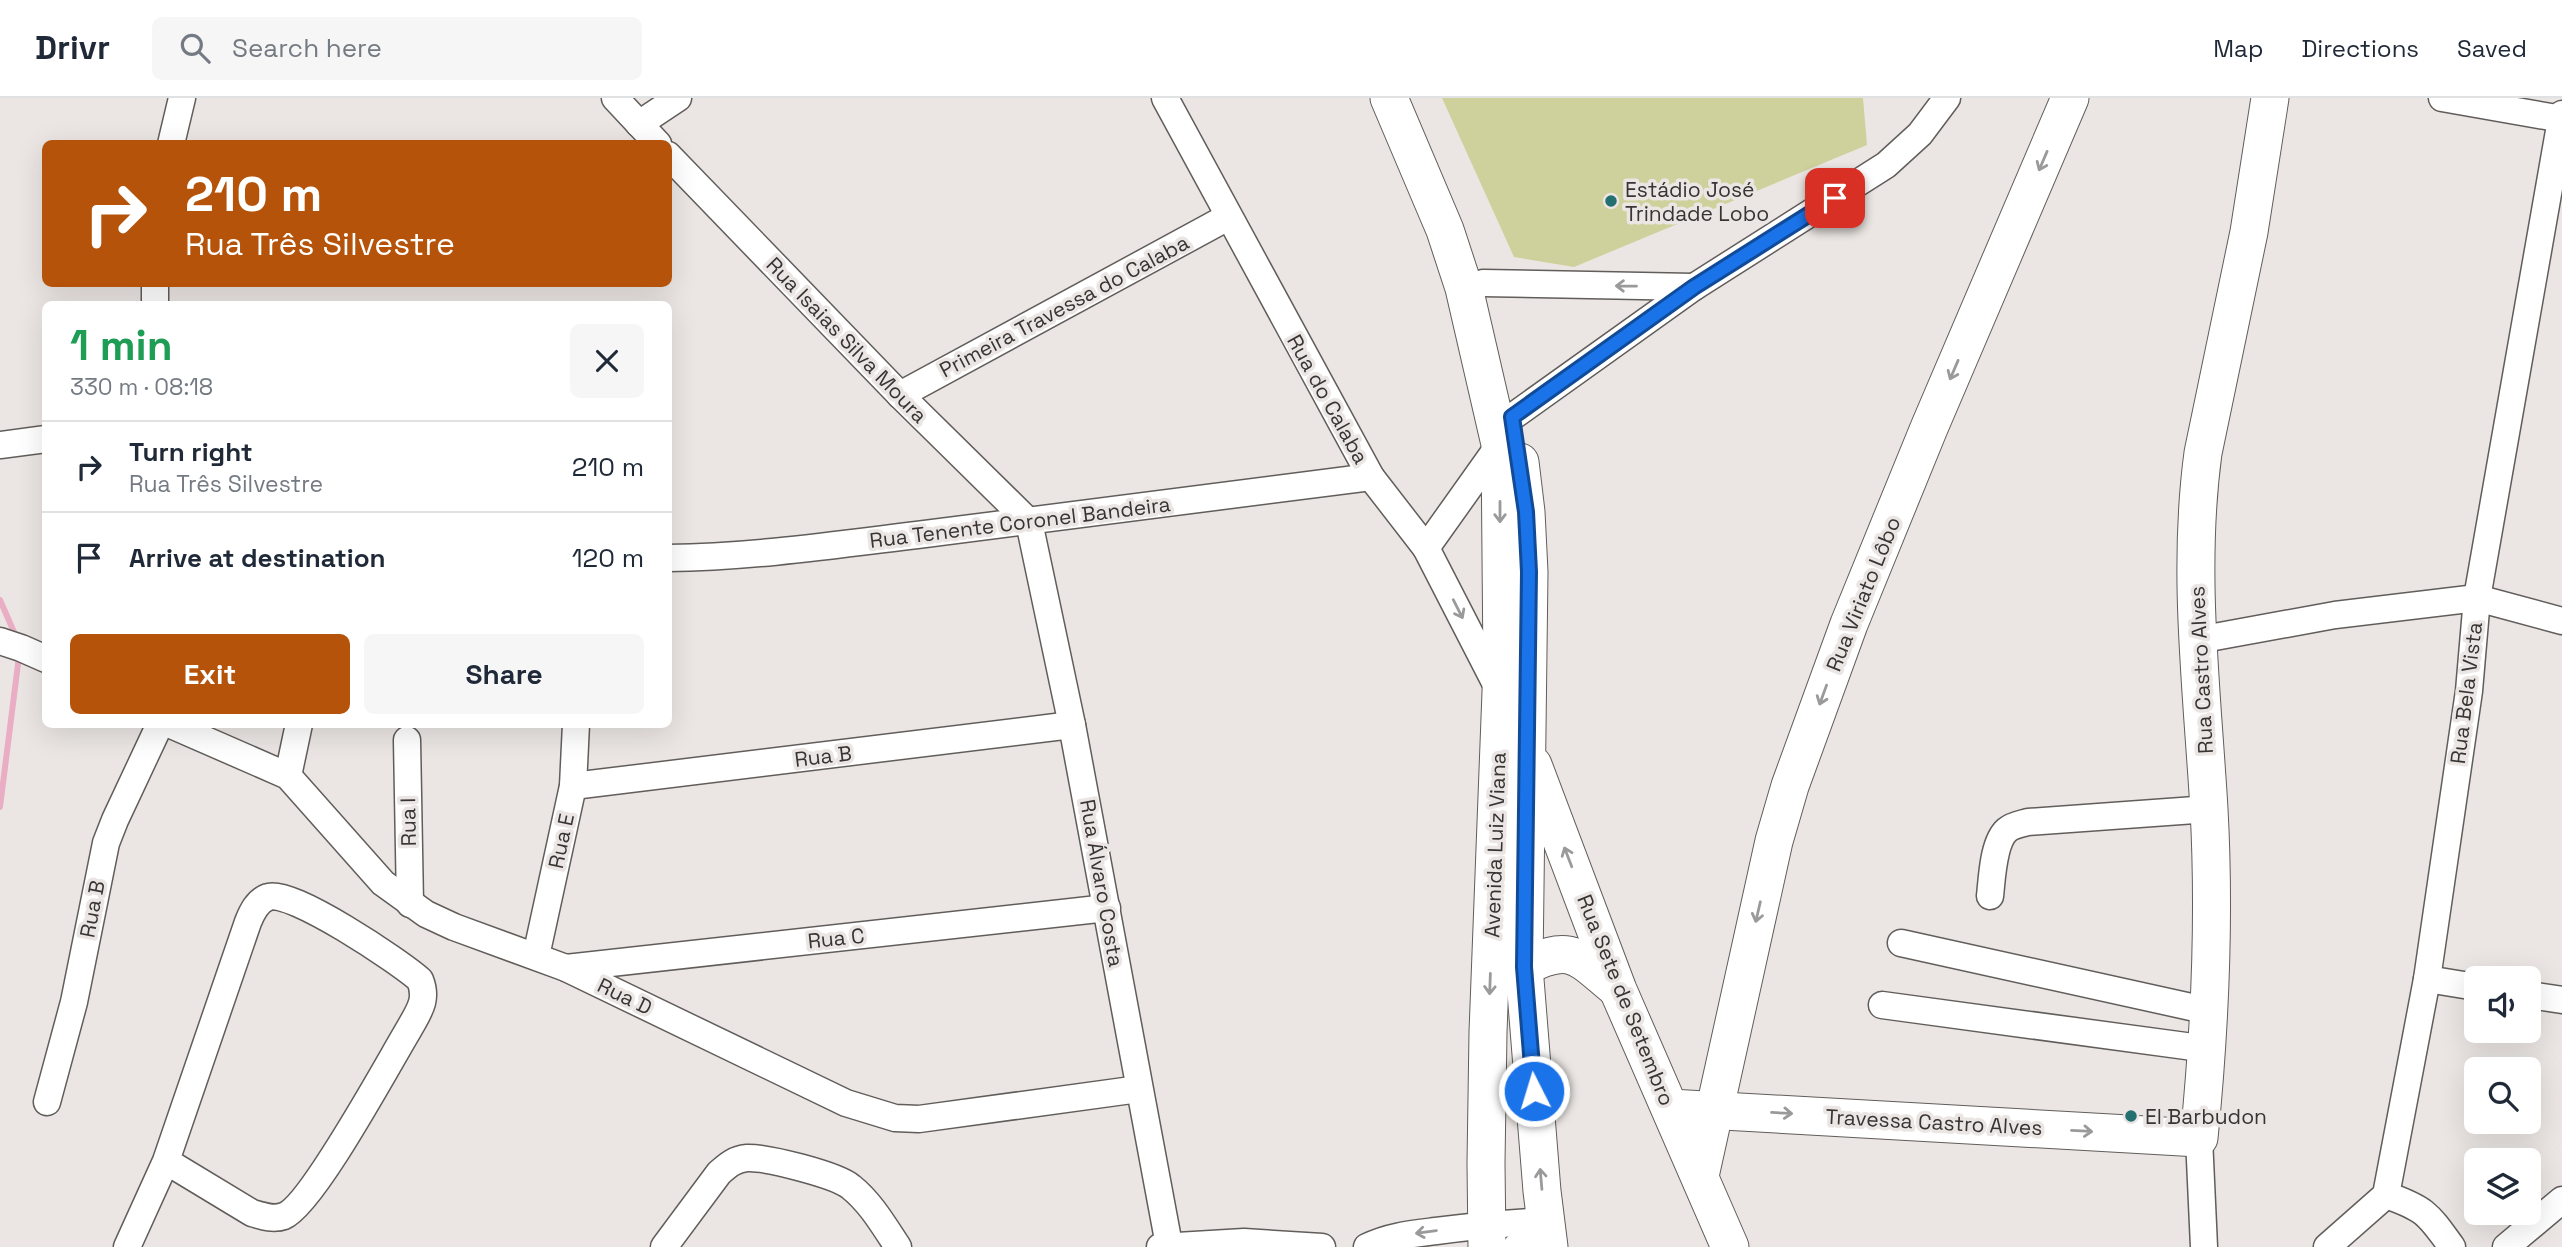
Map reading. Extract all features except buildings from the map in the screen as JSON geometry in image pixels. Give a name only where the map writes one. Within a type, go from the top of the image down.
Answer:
[{"type":"street","points":[[172,140],[182,98]]},
{"type":"street","points":[[615,98],[654,140]]},
{"type":"street","points":[[639,124],[678,98]]},
{"type":"street","name":"Rua do Calaba","points":[[1165,98],[1371,477],[1426,548],[1501,693]]},
{"type":"street","points":[[1389,98],[1445,230],[1506,430]]},
{"type":"street","points":[[1413,98],[1455,199],[1483,284],[1506,430]]},
{"type":"street","points":[[1426,548],[1506,430],[1694,287],[1886,165],[1920,134],[1947,98]]},
{"type":"street","name":"Rua Viriato Lôbo","points":[[1700,1176],[1774,841],[1804,745],[1929,428],[2070,98]]},
{"type":"street","name":"Rua Castro Alves","points":[[2204,1247],[2199,1138],[2208,1049],[2212,882],[2195,551],[2200,475],[2249,232],[2270,98]]},
{"type":"street","points":[[2442,98],[2562,117]]},
{"type":"street","name":"Rua Bela Vista","points":[[2386,1195],[2427,979],[2469,691],[2477,598],[2562,117]]},
{"type":"street","name":"Rua Isaias Silva Moura","points":[[672,159],[900,396],[1029,522]]},
{"type":"street","name":"Primeira Travessa do Calaba","points":[[900,396],[1228,217]]},
{"type":"street","points":[[1483,284],[1694,287]]},
{"type":"street","name":"Avenida Luiz Viana","points":[[1487,1236],[1488,1020],[1501,693],[1506,430]]},
{"type":"street","name":"Avenida Luiz Viana","points":[[1506,430],[1526,512],[1528,548],[1524,967],[1548,1238]]},
{"type":"street","points":[[0,445],[42,440]]},
{"type":"street","name":"Rua Tenente Coronel Bandeira","points":[[672,558],[765,553],[1371,477]]},
{"type":"street","name":"Rua Álvaro Costa","points":[[1029,522],[1107,908],[1165,1246]]},
{"type":"street","points":[[2198,640],[2335,615],[2477,598],[2562,621]]},
{"type":"street","points":[[0,641],[42,657]]},
{"type":"street","name":"Rua B","points":[[573,786],[1072,725]]},
{"type":"street","name":"Rua B","points":[[47,1102],[75,1002],[106,843],[157,728]]},
{"type":"street","name":"Rua D","points":[[178,728],[288,776],[383,883],[410,904],[454,926],[566,968],[846,1103],[895,1118],[919,1119],[1139,1089]]},
{"type":"street","points":[[288,776],[298,728]]},
{"type":"street","name":"Rua E","points":[[536,956],[573,786],[576,728]]},
{"type":"street","name":"Rua I","points":[[407,740],[410,904]]},
{"type":"street","name":"Rua Sete de Setembro","points":[[1527,751],[1618,990],[1730,1247]]},
{"type":"street","points":[[1990,896],[1999,843],[2008,829],[2016,825],[2209,809]]},
{"type":"street","points":[[127,1247],[166,1161],[248,922],[258,903],[268,896],[279,895],[295,900],[420,980],[425,992],[422,1004],[409,1028],[315,1185],[291,1212],[275,1218],[252,1213],[166,1161]]},
{"type":"street","name":"Rua C","points":[[566,968],[1107,908]]},
{"type":"street","points":[[1901,943],[2209,1011]]},
{"type":"street","points":[[1524,967],[1544,956],[1565,953],[1588,965],[1618,990]]},
{"type":"street","points":[[2427,979],[2464,985]]},
{"type":"street","points":[[2541,997],[2562,1000]]},
{"type":"street","points":[[1882,1005],[2208,1049]]},
{"type":"street","name":"Travessa Castro Alves","points":[[1670,1108],[2199,1138]]},
{"type":"street","points":[[664,1247],[719,1173],[730,1163],[752,1158],[838,1178],[867,1203],[898,1247]]},
{"type":"street","points":[[2327,1247],[2386,1195],[2418,1207],[2429,1216],[2452,1247]]},
{"type":"street","points":[[2506,1247],[2562,1200]]},
{"type":"street","points":[[1367,1247],[1391,1238],[1548,1238]]},
{"type":"street","points":[[1516,1247],[1548,1238]]},
{"type":"street","points":[[1165,1246],[1244,1242],[1322,1247]]},
{"type":"green space","name":"Estádio José Trindade Lobo","points":[[1442,98],[1863,98],[1867,145],[1574,267],[1514,257]]},
{"type":"waterway","points":[[0,600],[17,639]]},
{"type":"waterway","points":[[0,807],[19,656]]},
{"type":"place","name":"Estádio José Trindade Lobo","points":[[1611,201]]},
{"type":"place","name":"El Barbudon","points":[[2131,1116]]},
{"type":"route","points":[[1534,1091],[1524,967],[1529,572],[1526,512],[1512,417],[1694,287],[1835,198]]}]
